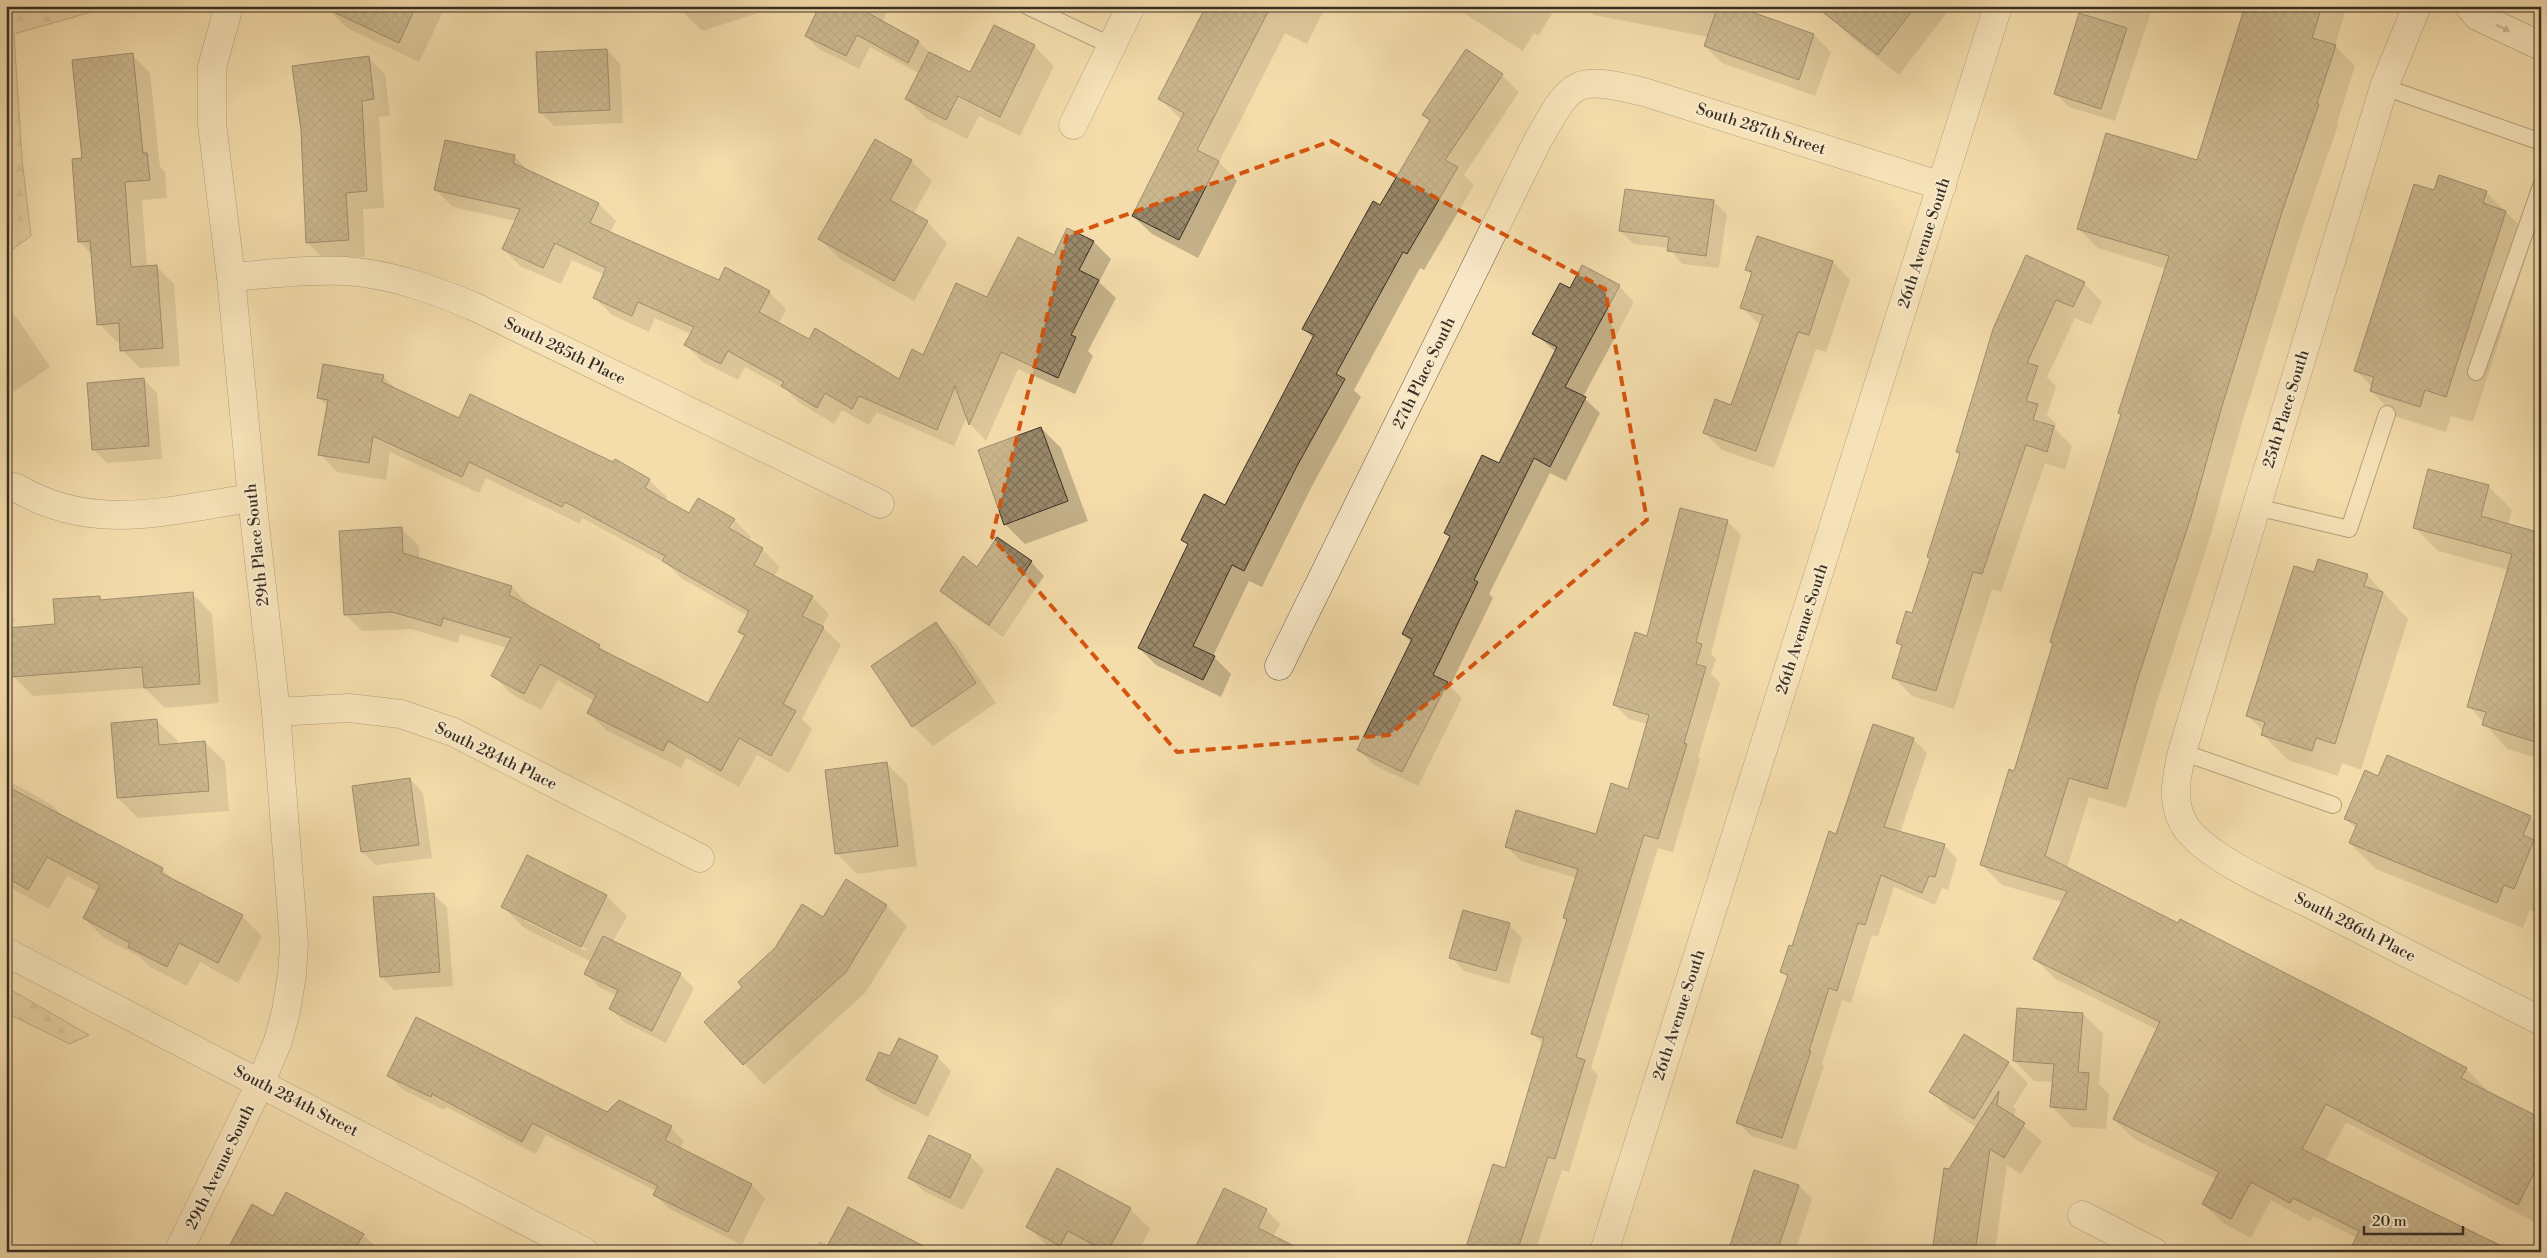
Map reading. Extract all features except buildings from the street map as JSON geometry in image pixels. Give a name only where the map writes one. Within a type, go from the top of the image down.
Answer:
[{"type":"street","name":"29th Place South","points":[[229,6],[212,67],[212,124],[232,277],[252,498],[276,712],[294,944],[292,975],[286,1011],[278,1041],[261,1082]]},
{"type":"street","points":[[1074,125],[1131,6]]},
{"type":"street","name":"26th Avenue South","points":[[1604,1252],[1998,6]]},
{"type":"street","name":"25th Place South","points":[[2180,817],[2176,795],[2182,752],[2384,87],[2417,6]]},
{"type":"street","points":[[2469,6],[2477,16],[2541,46]]},
{"type":"street","name":"South 287th Street","points":[[1578,85],[1599,82],[1644,92],[1942,186]]},
{"type":"street","name":"27th Place South","points":[[1279,666],[1537,142],[1558,106],[1578,85]]},
{"type":"street","name":"South 285th Place","points":[[232,277],[347,271],[383,276],[418,285],[475,308],[880,504]]},
{"type":"street","points":[[15,487],[53,506],[77,513],[102,516],[130,516],[252,498]]},
{"type":"street","name":"South 284th Place","points":[[276,712],[349,708],[401,714],[453,732],[700,858]]},
{"type":"street","name":"South 286th Place","points":[[2180,817],[2199,840],[2246,872],[2539,1016]]},
{"type":"street","name":"South 284th Street","points":[[6,952],[261,1082],[585,1252]]},
{"type":"street","name":"29th Avenue South","points":[[178,1252],[261,1082]]},
{"type":"street","points":[[2082,1215],[2154,1252]]},
{"type":"lane","points":[[1027,6],[1112,46]]},
{"type":"lane","points":[[2384,87],[2541,142]]},
{"type":"lane","points":[[2476,372],[2541,186]]},
{"type":"lane","points":[[2256,507],[2350,529],[2387,414]]},
{"type":"lane","points":[[2182,752],[2333,805]]},
{"type":"highlighted area","points":[[1331,141],[1605,289],[1647,520],[1389,735],[1177,752],[992,537],[1067,236]]},
{"type":"green space","points":[[6,6],[113,6],[14,34],[22,159],[31,236],[6,254]]},
{"type":"green space","points":[[6,987],[89,1035],[70,1044],[6,1013]]}]
